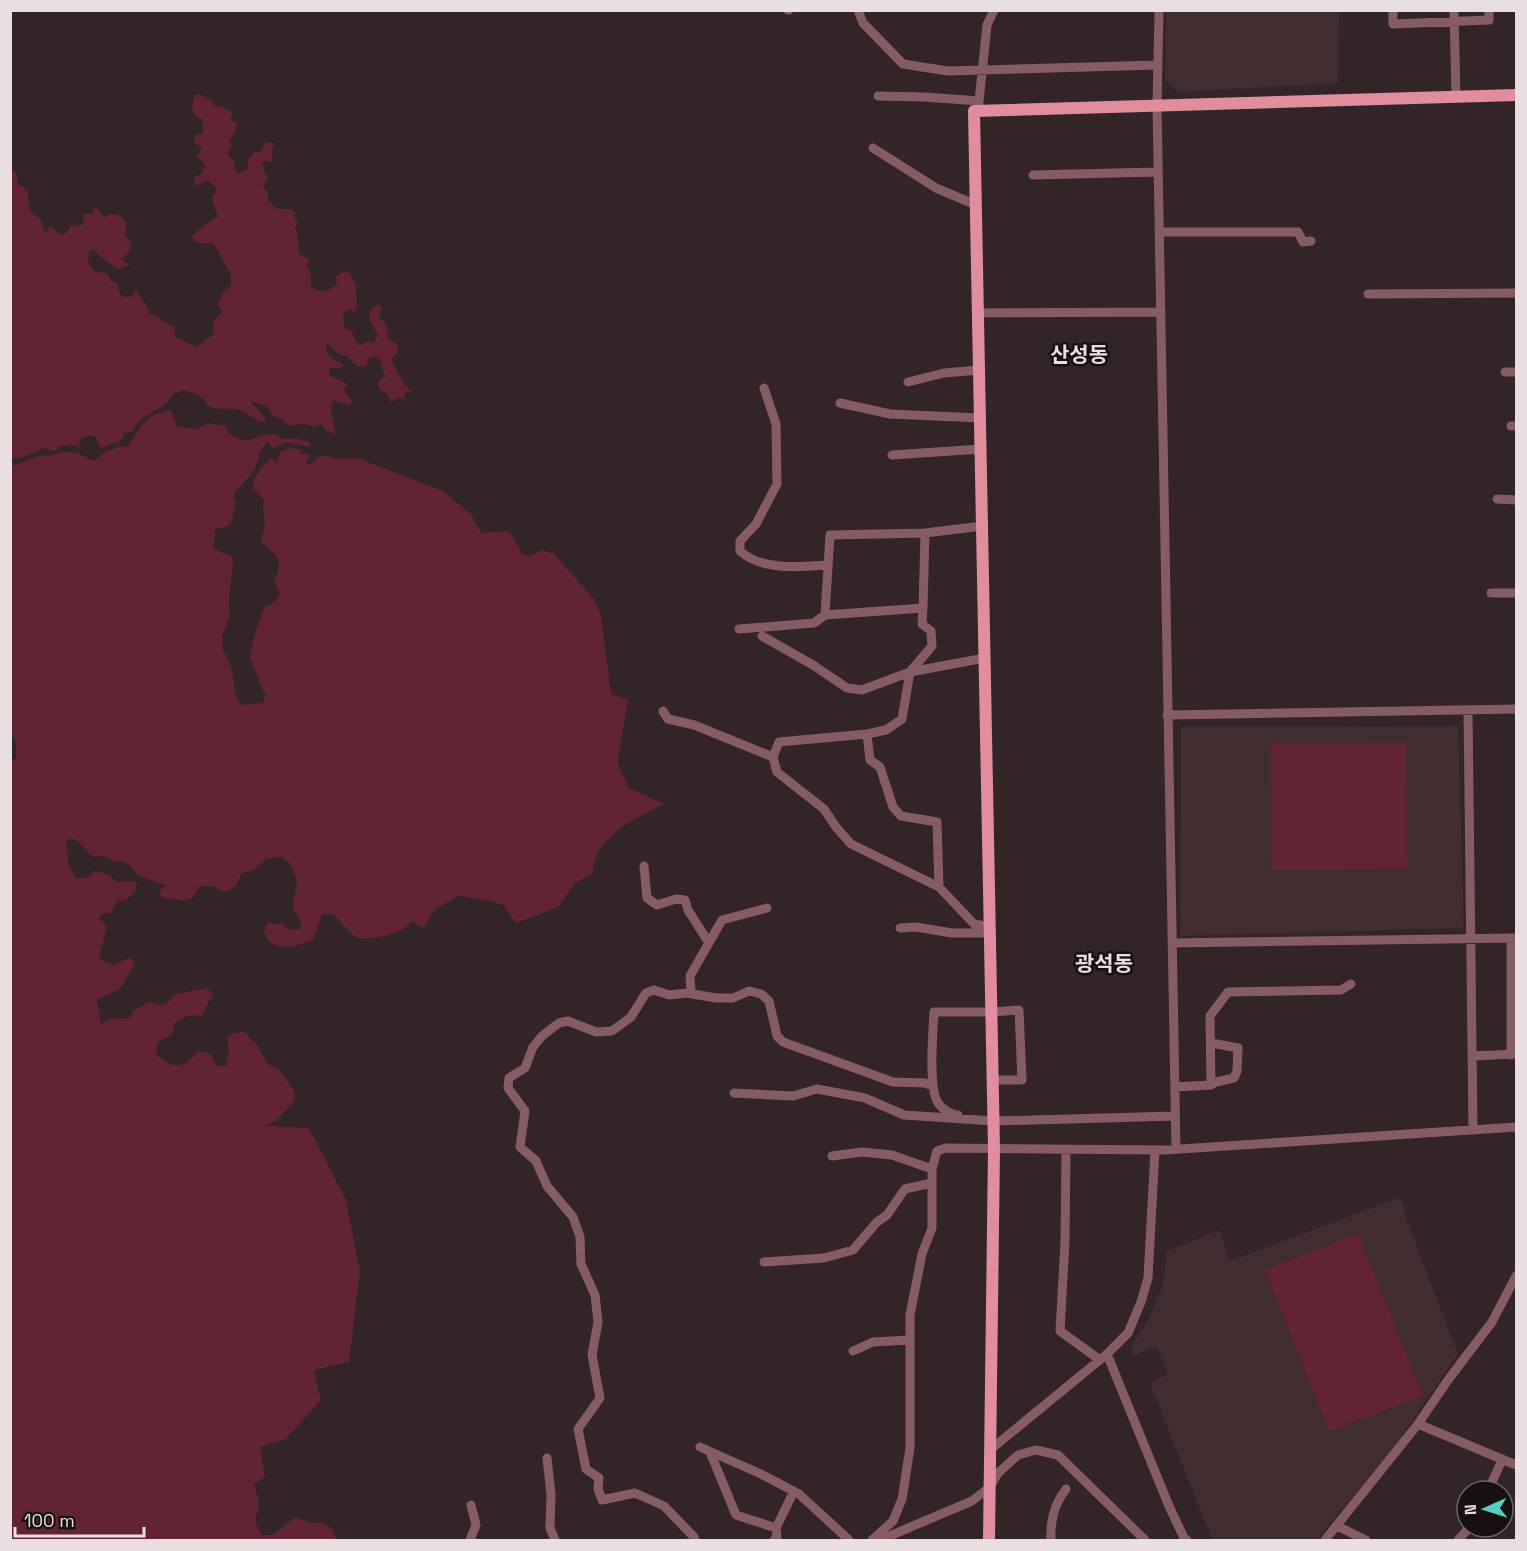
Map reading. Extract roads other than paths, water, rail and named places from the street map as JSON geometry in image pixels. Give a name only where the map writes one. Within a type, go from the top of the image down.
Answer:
[{"type":"main road","points":[[989,1540],[994,1118],[974,111],[979,106],[1157,106],[1516,95]]},
{"type":"street","points":[[858,10],[863,23],[903,64],[948,71],[1158,65]]},
{"type":"street","points":[[878,96],[924,97],[979,106],[987,24],[993,10]]},
{"type":"street","points":[[1159,10],[1157,106],[1176,1149]]},
{"type":"street","points":[[1393,10],[1393,24],[1489,20],[1489,10]]},
{"type":"street","points":[[1454,10],[1456,97]]},
{"type":"street","points":[[873,148],[936,188],[976,205]]},
{"type":"street","points":[[1033,175],[1158,172]]},
{"type":"street","points":[[1160,232],[1298,232],[1303,242],[1311,241]]},
{"type":"street","points":[[1368,294],[1516,293]]},
{"type":"street","points":[[978,313],[1161,312]]},
{"type":"street","points":[[908,382],[944,373],[979,370]]},
{"type":"street","points":[[1505,372],[1516,372]]},
{"type":"street","points":[[764,388],[776,424],[777,484],[756,524],[740,541],[740,551],[749,559],[787,567],[828,565]]},
{"type":"street","points":[[840,403],[890,414],[980,418]]},
{"type":"street","points":[[892,455],[981,449]]},
{"type":"street","points":[[1497,499],[1516,500]]},
{"type":"street","points":[[825,615],[830,535],[925,533],[982,526]]},
{"type":"street","points":[[925,533],[922,624],[931,631],[932,646],[910,672],[902,719],[886,730],[867,734],[779,742],[773,757],[777,772],[824,809],[851,844],[939,887],[974,924],[990,930]]},
{"type":"street","points":[[1491,593],[1516,593]]},
{"type":"street","points":[[739,628],[814,623],[825,615],[923,609]]},
{"type":"street","points":[[762,636],[813,665],[847,688],[862,690],[910,672],[985,658]]},
{"type":"street","points":[[1167,715],[1516,709]]},
{"type":"street","points":[[1468,710],[1473,1130]]},
{"type":"street","points":[[663,711],[668,719],[694,725],[773,757]]},
{"type":"street","points":[[867,734],[870,760],[880,767],[893,807],[901,816],[937,822],[939,887]]},
{"type":"street","points":[[644,866],[647,898],[657,905],[676,899],[685,900],[688,910],[709,943]]},
{"type":"street","points":[[691,993],[690,976],[722,920],[767,908]]},
{"type":"street","points":[[900,928],[916,927],[952,933],[990,930]]},
{"type":"street","points":[[1172,943],[1514,938],[1514,1054],[1472,1056]]},
{"type":"street","points":[[1211,1085],[1210,1016],[1228,992],[1341,990],[1351,984]]},
{"type":"street","points":[[695,1540],[664,1506],[634,1493],[602,1500],[598,1489],[599,1478],[586,1469],[578,1429],[600,1398],[592,1355],[598,1323],[595,1295],[581,1264],[580,1238],[573,1217],[547,1186],[536,1161],[520,1147],[525,1111],[508,1088],[509,1078],[525,1068],[533,1047],[559,1023],[568,1021],[596,1032],[612,1031],[631,1017],[646,993],[654,990],[669,995],[691,993],[716,999],[734,998],[749,991],[761,994],[769,1001],[777,1036],[783,1042],[893,1082],[926,1083],[933,1086]]},
{"type":"street","points":[[993,1080],[1022,1080],[1019,1010],[934,1012],[933,1086],[939,1104],[954,1115],[994,1118]]},
{"type":"street","points":[[1175,1087],[1211,1085],[1234,1078],[1237,1071],[1238,1048],[1210,1043]]},
{"type":"street","points":[[734,1093],[793,1096],[817,1089],[865,1098],[904,1115],[994,1118],[1175,1116]]},
{"type":"street","points":[[872,1540],[893,1521],[902,1499],[910,1449],[910,1315],[922,1254],[932,1228],[932,1169],[938,1151],[946,1148],[1155,1150],[1516,1128]]},
{"type":"street","points":[[1066,1149],[1065,1242],[1060,1331],[1103,1357],[1169,1506],[1187,1540]]},
{"type":"street","points":[[990,1450],[1128,1334],[1149,1278],[1155,1150]]},
{"type":"street","points":[[832,1156],[862,1152],[892,1155],[932,1169]]},
{"type":"street","points":[[764,1262],[824,1258],[853,1250],[877,1222],[887,1215],[905,1189],[932,1184]]},
{"type":"street","points":[[1325,1540],[1418,1424],[1492,1322],[1516,1276]]},
{"type":"street","points":[[853,1351],[873,1342],[910,1340]]},
{"type":"street","points":[[1418,1424],[1516,1464]]},
{"type":"street","points":[[700,1447],[799,1494],[849,1540]]},
{"type":"street","points":[[880,1540],[972,1501],[990,1487],[998,1473],[1018,1455],[1036,1450],[1058,1455],[1145,1540]]},
{"type":"street","points":[[710,1452],[736,1515],[776,1528]]},
{"type":"street","points":[[547,1458],[551,1494],[550,1528],[555,1540]]},
{"type":"street","points":[[1493,1479],[1502,1460]]},
{"type":"street","points":[[1051,1540],[1051,1528],[1058,1499],[1066,1489]]},
{"type":"street","points":[[774,1540],[777,1536],[776,1528],[794,1491]]},
{"type":"street","points":[[470,1540],[476,1525],[471,1505]]},
{"type":"street","points":[[1337,1526],[1366,1540]]},
{"type":"district","name":"산성동","points":[[1079,355]]},
{"type":"district","name":"광석동","points":[[1104,964]]}]
